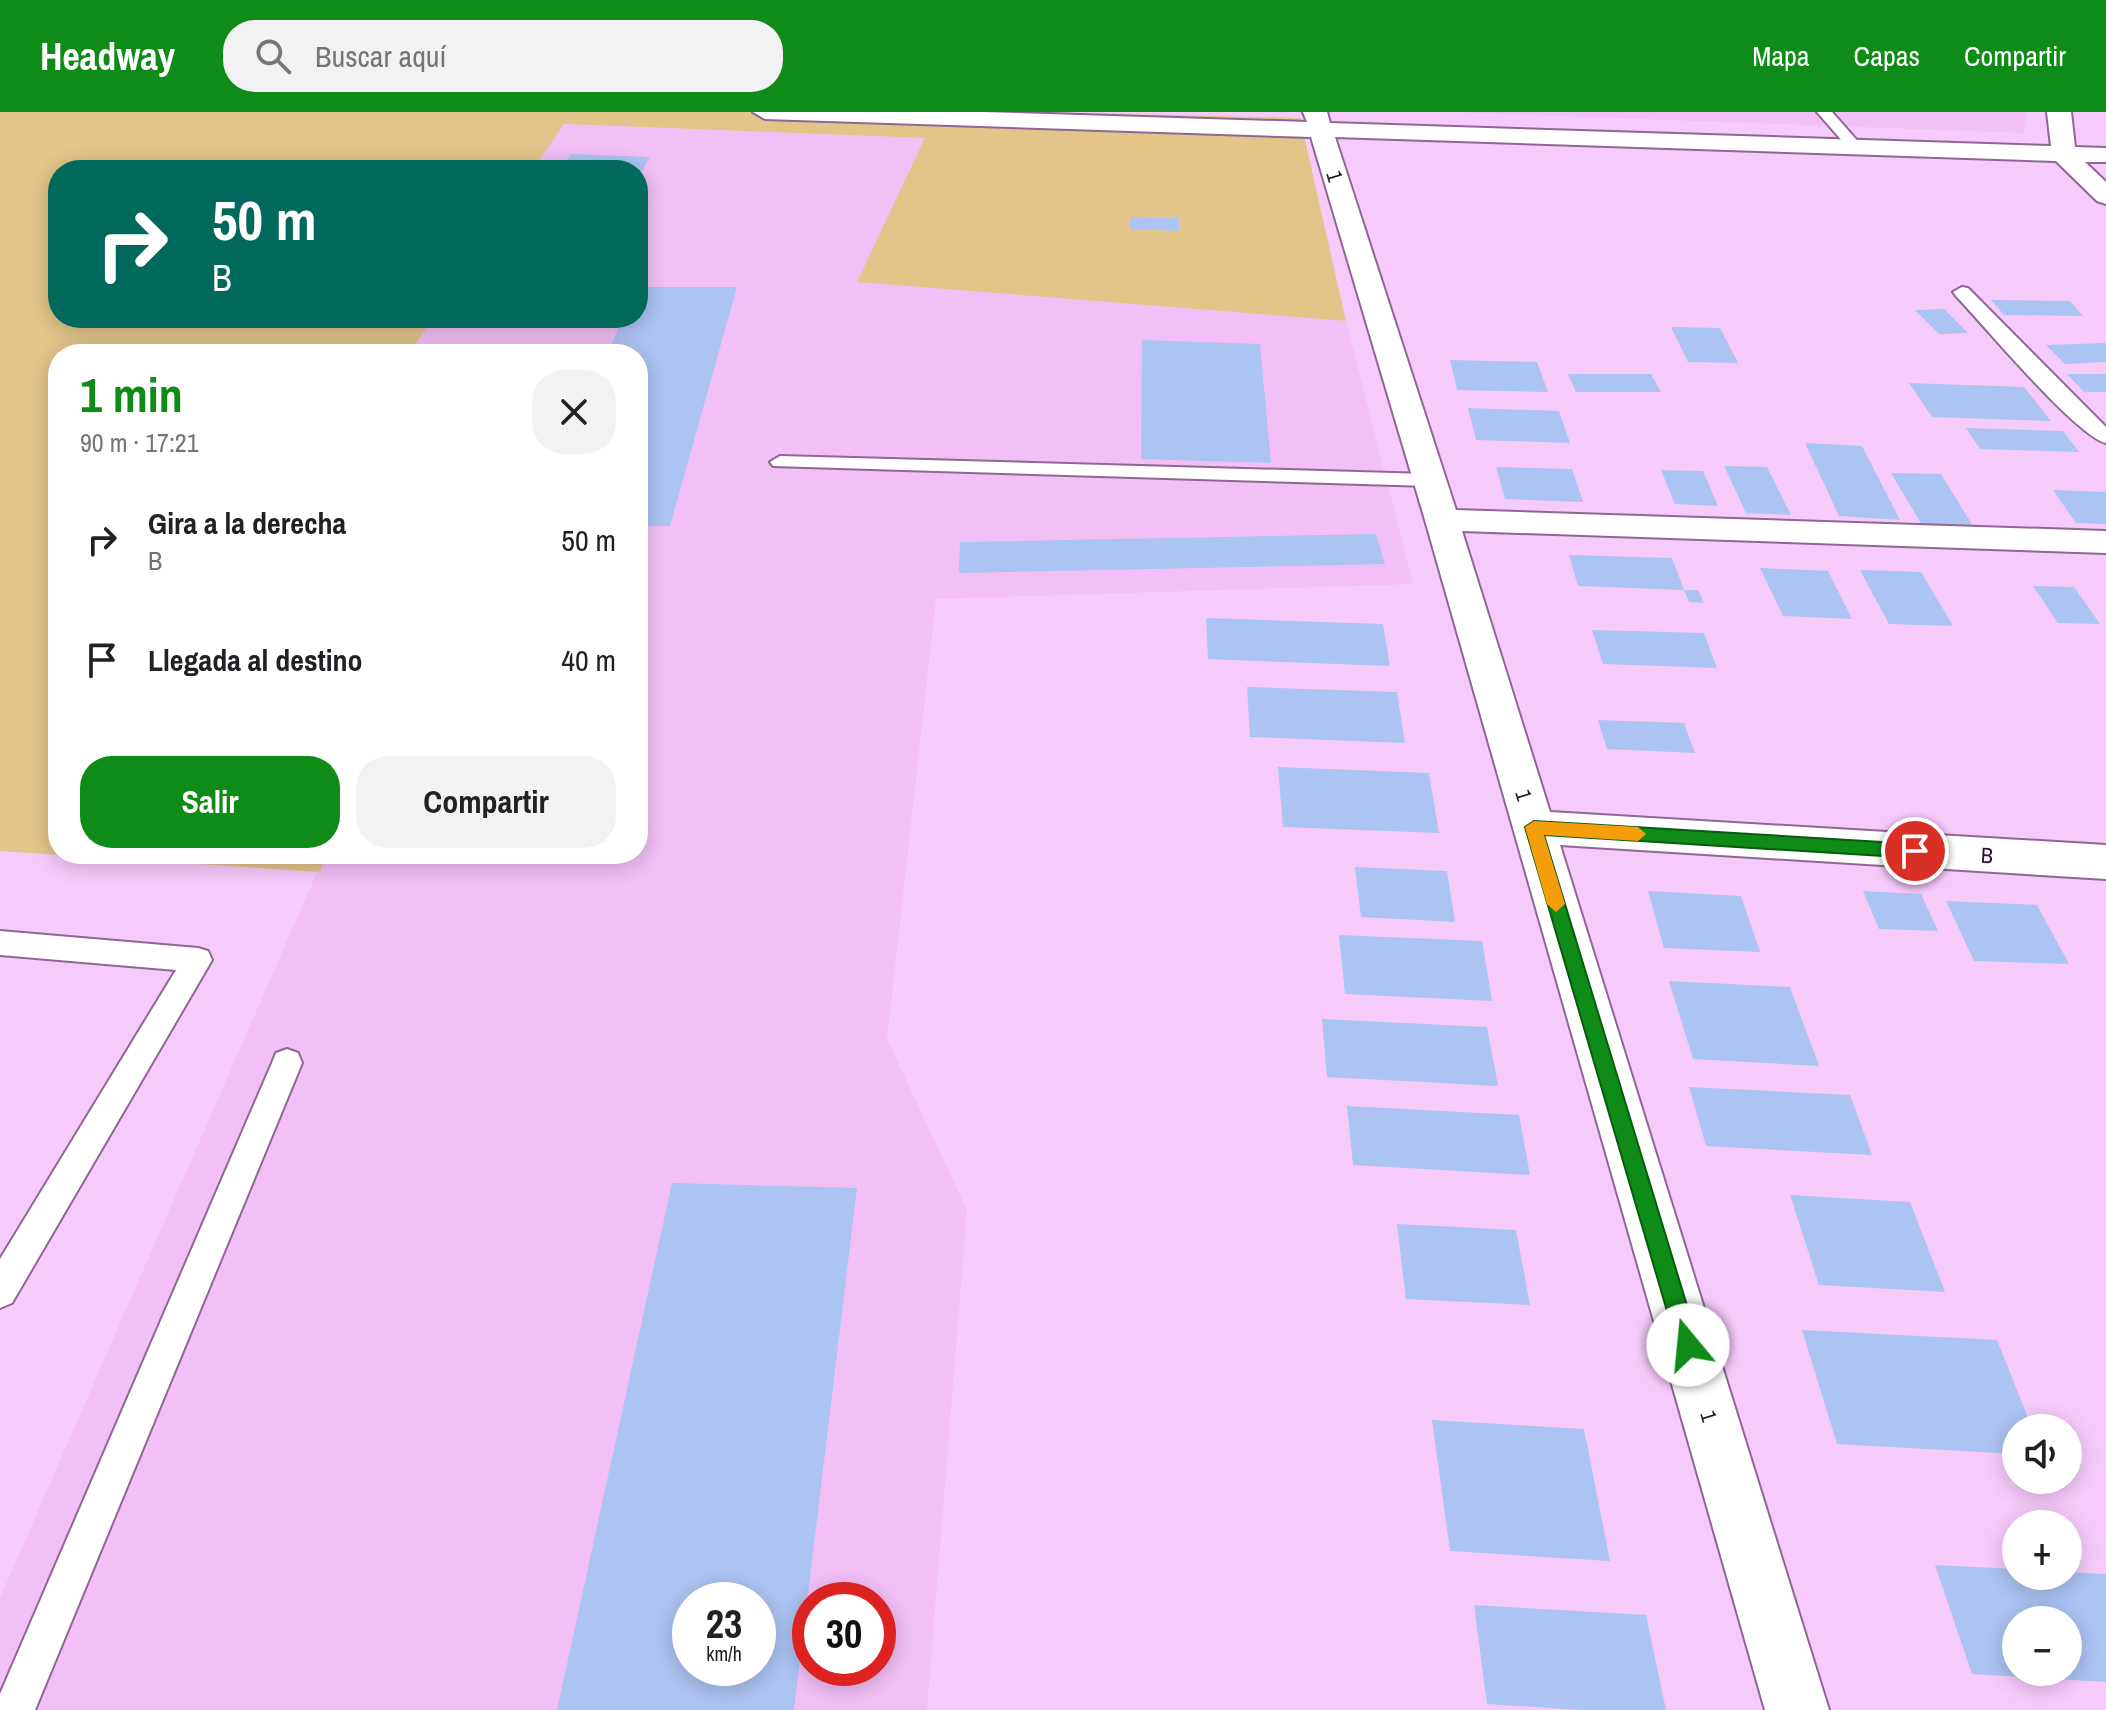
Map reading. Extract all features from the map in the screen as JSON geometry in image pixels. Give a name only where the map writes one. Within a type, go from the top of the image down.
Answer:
[{"type":"street","points":[[765,112],[1318,121],[1856,148],[2106,155]]},
{"type":"street","points":[[2059,112],[2064,155],[2106,196]]},
{"type":"street","name":"1","points":[[1318,121],[1534,827],[1797,1710]]},
{"type":"street","points":[[1435,500],[2106,542]]},
{"type":"street","name":"B","points":[[1534,827],[2106,862]]},
{"type":"lane","points":[[1824,112],[1856,148]]},
{"type":"lane","points":[[1962,292],[2076,411],[2106,437]]},
{"type":"lane","points":[[780,462],[1435,500]]},
{"type":"lane","points":[[0,943],[198,960],[0,1291]]},
{"type":"lane","points":[[14,1710],[287,1063]]},
{"type":"shaded area","points":[[0,112],[1042,112],[1300,118],[1346,321],[857,282],[925,138],[564,124],[540,160],[48,160],[48,328],[426,328],[416,344],[48,344],[48,854],[0,851]]},
{"type":"shaded area","points":[[1451,112],[2026,112],[2024,133]]},
{"type":"shaded area","points":[[564,124],[926,138],[858,282],[1346,321],[1413,584],[936,599],[887,1039],[967,1210],[927,1710],[0,1710],[0,1598],[321,864],[648,864],[648,344],[416,344],[426,328],[648,328],[648,160],[540,160]]},
{"type":"shaded area","points":[[198,864],[322,864],[320,872]]},
{"type":"building","points":[[571,154],[650,157],[648,160],[566,160]]},
{"type":"building","points":[[1130,217],[1179,218],[1179,231],[1130,229]]},
{"type":"building","points":[[648,287],[737,287],[670,526],[648,526],[648,344],[612,344],[618,328],[648,328]]},
{"type":"building","points":[[1991,300],[2070,301],[2083,316],[2004,315]]},
{"type":"building","points":[[1944,309],[1968,333],[1939,334],[1915,310]]},
{"type":"building","points":[[1671,327],[1720,328],[1738,363],[1688,362]]},
{"type":"building","points":[[1142,340],[1260,344],[1271,463],[1141,459]]},
{"type":"building","points":[[2106,343],[2106,362],[2065,364],[2046,345]]},
{"type":"building","points":[[1450,360],[1537,362],[1548,392],[1457,390]]},
{"type":"building","points":[[1568,374],[1651,374],[1661,392],[1576,392]]},
{"type":"building","points":[[2067,374],[2106,374],[2106,392],[2084,392]]},
{"type":"building","points":[[1909,383],[2024,387],[2051,421],[1932,417]]},
{"type":"building","points":[[1468,408],[1559,411],[1570,443],[1476,440]]},
{"type":"building","points":[[1966,428],[2063,431],[2079,452],[1980,449]]},
{"type":"building","points":[[1805,443],[1862,446],[1900,520],[1839,516]]},
{"type":"building","points":[[1724,466],[1767,467],[1791,515],[1746,513]]},
{"type":"building","points":[[1496,467],[1572,469],[1583,502],[1505,499]]},
{"type":"building","points":[[1661,470],[1703,471],[1718,506],[1675,504]]},
{"type":"building","points":[[1891,473],[1941,474],[1973,526],[1922,525]]},
{"type":"building","points":[[2053,490],[2106,492],[2106,524],[2076,523]]},
{"type":"building","points":[[1376,534],[1385,564],[959,573],[960,542]]},
{"type":"building","points":[[1569,555],[1672,558],[1684,590],[1578,586]]},
{"type":"building","points":[[1760,568],[1828,571],[1852,619],[1783,616]]},
{"type":"building","points":[[1860,570],[1921,572],[1953,626],[1889,624]]},
{"type":"building","points":[[2033,586],[2074,587],[2100,624],[2058,623]]},
{"type":"building","points":[[1684,590],[1698,590],[1704,603],[1689,602]]},
{"type":"building","points":[[1206,618],[1383,624],[1390,666],[1208,659]]},
{"type":"building","points":[[1592,630],[1704,633],[1717,668],[1603,664]]},
{"type":"building","points":[[1247,687],[1397,692],[1405,743],[1250,737]]},
{"type":"building","points":[[1598,720],[1684,723],[1695,753],[1607,749]]},
{"type":"building","points":[[1278,767],[1429,773],[1439,833],[1283,827]]},
{"type":"building","points":[[1355,867],[1447,871],[1455,922],[1361,917]]},
{"type":"building","points":[[1648,891],[1741,896],[1760,952],[1664,948]]},
{"type":"building","points":[[1863,891],[1921,894],[1938,931],[1879,929]]},
{"type":"building","points":[[1946,901],[2037,905],[2069,964],[1974,961]]},
{"type":"building","points":[[1339,935],[1482,941],[1492,1001],[1345,994]]},
{"type":"building","points":[[1669,981],[1790,987],[1819,1066],[1693,1059]]},
{"type":"building","points":[[1322,1019],[1487,1027],[1498,1086],[1327,1077]]},
{"type":"building","points":[[1689,1087],[1850,1095],[1872,1155],[1706,1146]]},
{"type":"building","points":[[1347,1106],[1519,1115],[1530,1175],[1353,1165]]},
{"type":"building","points":[[672,1183],[857,1188],[809,1582],[792,1582],[792,1686],[797,1686],[794,1710],[557,1710]]},
{"type":"building","points":[[1790,1195],[1910,1202],[1945,1292],[1819,1285]]},
{"type":"building","points":[[1397,1224],[1516,1230],[1530,1305],[1406,1299]]},
{"type":"building","points":[[1802,1330],[1997,1340],[2026,1414],[2002,1414],[2002,1453],[1837,1444]]},
{"type":"building","points":[[1432,1420],[1584,1429],[1610,1561],[1450,1551]]},
{"type":"building","points":[[1935,1565],[2002,1568],[2002,1590],[2082,1590],[2082,1573],[2106,1574],[2106,1682],[2082,1681],[2082,1606],[2002,1606],[2002,1676],[1972,1674]]},
{"type":"building","points":[[1474,1605],[1646,1615],[1666,1710],[1581,1710],[1487,1704]]},
{"type":"slow traffic","points":[[1556,904],[1534,827],[1638,834]]},
{"type":"route","points":[[1688,1345],[1534,827],[1915,851]]}]
